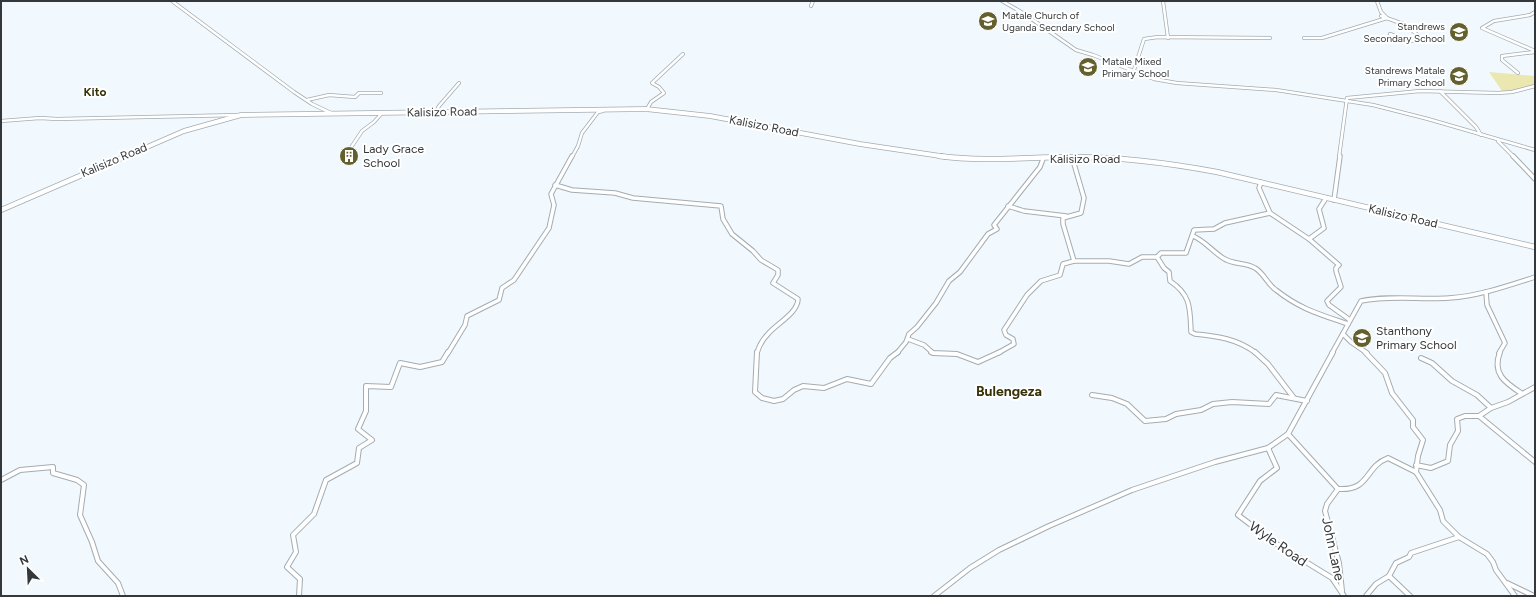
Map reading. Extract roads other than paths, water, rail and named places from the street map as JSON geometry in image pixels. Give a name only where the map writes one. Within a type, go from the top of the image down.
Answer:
[{"type":"street","points":[[172,1],[203,26],[307,100],[320,111]]},
{"type":"street","points":[[811,6],[813,1]]},
{"type":"street","points":[[1002,1],[1023,13],[1076,50],[1093,55],[1154,79],[1177,83],[1276,90],[1346,100],[1428,119],[1482,136],[1535,150]]},
{"type":"street","points":[[1163,1],[1168,38]]},
{"type":"street","points":[[1377,1],[1382,12],[1387,18]]},
{"type":"street","points":[[1535,12],[1494,21],[1482,28],[1535,51]]},
{"type":"street","points":[[1381,16],[1410,27],[1421,38],[1420,40],[1409,41],[1390,34]]},
{"type":"street","points":[[1304,38],[1322,38],[1387,18]]},
{"type":"street","points":[[1136,73],[1134,70],[1144,39],[1158,37],[1270,38]]},
{"type":"street","points":[[1518,73],[1502,60],[1502,56],[1535,51]]},
{"type":"street","points":[[647,109],[651,102],[664,93],[659,87],[652,83],[683,54]]},
{"type":"street","points":[[436,112],[439,106],[459,83]]},
{"type":"street","points":[[1334,200],[1346,98],[1409,92],[1440,91],[1498,93],[1512,92],[1535,86]]},
{"type":"street","points":[[1440,91],[1476,126],[1482,136]]},
{"type":"street","points":[[307,100],[329,95],[355,98],[359,94],[381,93]]},
{"type":"street","points":[[300,596],[300,579],[287,567],[296,552],[293,535],[314,514],[326,480],[357,463],[359,448],[372,440],[358,429],[366,411],[366,386],[391,387],[400,363],[420,367],[442,362],[465,325],[466,316],[499,300],[502,288],[514,280],[549,228],[554,205],[551,194],[578,146],[582,133],[598,112],[609,109]]},
{"type":"street","name":"Kalisizo Road","points":[[1,210],[173,136],[241,115],[320,111],[331,113],[382,113],[647,109],[701,114],[914,153],[973,159],[1043,159],[1072,157],[1168,162],[1261,182],[1535,247]]},
{"type":"street","points":[[350,149],[362,131],[374,122],[382,113]]},
{"type":"street","points":[[1,121],[40,118],[57,119],[241,115]]},
{"type":"street","points":[[1498,140],[1535,179]]},
{"type":"street","points":[[1008,206],[1024,211],[1066,216],[1081,213],[1084,198],[1072,157]]},
{"type":"street","points":[[555,185],[572,190],[615,194],[630,196],[633,198],[721,206],[723,218],[732,234],[753,251],[761,260],[778,270],[778,275],[774,284],[798,299],[795,308],[769,330],[758,348],[755,368],[757,384],[755,392],[760,397],[772,401],[780,401],[799,387],[809,385],[824,389],[846,379],[858,380],[869,385],[890,358],[896,354],[908,339],[908,334],[917,327],[941,296],[949,281],[960,272],[988,234],[997,229],[994,225],[1040,167],[1043,159]]},
{"type":"street","points":[[1261,182],[1259,188],[1270,213],[1309,239],[1339,265],[1336,268],[1336,273],[1340,279],[1341,287],[1328,300],[1329,305],[1349,322]]},
{"type":"street","points":[[1309,239],[1324,228],[1319,209],[1326,198]]},
{"type":"street","points":[[908,339],[924,345],[933,353],[949,352],[965,356],[976,362],[980,362],[1014,344],[1013,339],[1006,335],[1004,330],[1027,295],[1041,281],[1060,275],[1063,264],[1074,261],[1109,261],[1129,264],[1142,258],[1157,257],[1161,253],[1186,253],[1193,236],[1193,231],[1196,229],[1214,229],[1225,223],[1270,213]]},
{"type":"street","points":[[1066,216],[1063,218],[1063,224],[1074,261]]},
{"type":"street","points":[[1193,236],[1202,240],[1215,253],[1228,261],[1248,264],[1258,269],[1268,285],[1295,304],[1321,316],[1349,322]]},
{"type":"street","points":[[1157,257],[1164,268],[1169,272],[1170,281],[1180,288],[1187,299],[1190,311],[1191,332],[1195,334],[1223,337],[1244,343],[1251,347],[1261,356],[1295,398]]},
{"type":"street","points":[[934,596],[970,568],[999,550],[1049,526],[1132,490],[1215,462],[1268,448],[1288,434],[1343,334],[1358,303],[1366,299],[1376,298],[1450,298],[1486,292],[1535,277]]},
{"type":"street","points":[[1486,292],[1487,305],[1505,343],[1500,348],[1495,362],[1496,368],[1504,382],[1521,393]]},
{"type":"street","points":[[1343,334],[1369,354],[1382,368],[1388,378],[1392,393],[1413,420],[1413,427],[1423,440],[1416,464],[1416,472]]},
{"type":"street","points":[[1421,358],[1432,363],[1452,381],[1477,395],[1491,408]]},
{"type":"street","points":[[1416,464],[1431,468],[1448,461],[1450,445],[1458,431],[1457,419],[1465,416],[1479,416],[1491,408],[1501,406],[1521,393],[1535,387]]},
{"type":"street","points":[[1092,395],[1110,398],[1126,403],[1145,421],[1170,418],[1176,414],[1192,412],[1213,404],[1232,402],[1268,404],[1276,395],[1307,401]]},
{"type":"street","points":[[1479,416],[1535,462]]},
{"type":"street","points":[[1288,434],[1338,489],[1350,490],[1355,488],[1363,482],[1376,466],[1384,459],[1388,458],[1416,472],[1437,505],[1443,521],[1459,537],[1487,554],[1493,562],[1496,570],[1515,596]]},
{"type":"street","name":"Wyle Road","points":[[1268,448],[1277,468],[1260,481],[1238,515],[1275,543],[1332,578],[1343,594]]},
{"type":"street","points":[[1,480],[20,470],[53,467],[53,473],[64,478],[78,479],[84,485],[80,515],[85,528],[92,542],[98,561],[118,583],[123,596]]},
{"type":"street","name":"John Lane","points":[[1338,489],[1326,504],[1325,511],[1339,563],[1343,594]]},
{"type":"street","points":[[1366,596],[1376,584],[1389,576],[1394,565],[1409,557],[1413,552],[1420,551],[1430,546],[1459,537]]},
{"type":"street","points":[[1389,576],[1410,596]]},
{"type":"street","points":[[1506,583],[1534,596]]},
{"type":"place","name":"Matale Church of Uganda Secndary School","points":[[988,21]]},
{"type":"place","name":"Standrews Secondary School","points":[[1459,32]]},
{"type":"place","name":"Matale Mixed Primary School","points":[[1088,67]]},
{"type":"place","name":"Standrews Matale Primary School","points":[[1459,76]]},
{"type":"place","name":"Lady Grace School","points":[[349,156]]},
{"type":"place","name":"Stanthony Primary School","points":[[1362,338]]},
{"type":"district","name":"Kito","points":[[95,92]]},
{"type":"district","name":"Bulengeza","points":[[1009,391]]}]
